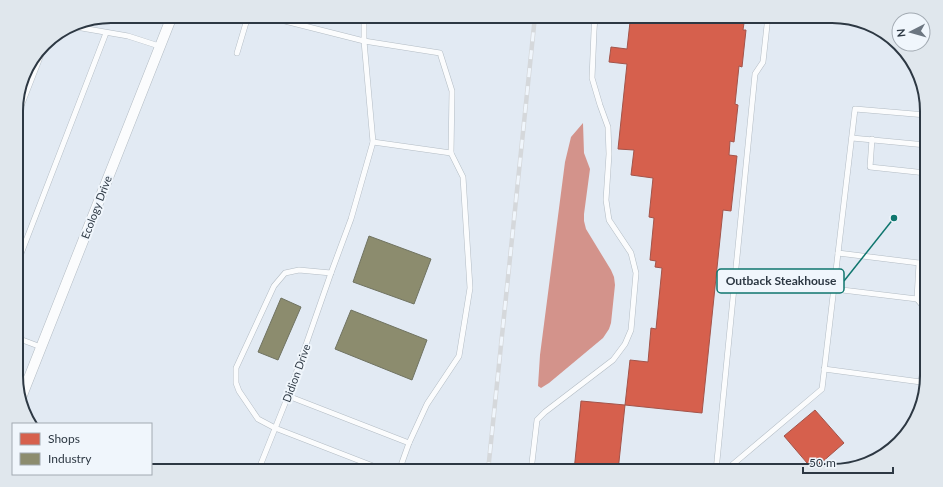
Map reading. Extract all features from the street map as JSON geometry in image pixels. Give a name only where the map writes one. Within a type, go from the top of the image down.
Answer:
[{"type":"street","name":"Ecology Drive","points":[[24,389],[169,23]]},
{"type":"lane","points":[[237,53],[246,23]]},
{"type":"lane","points":[[292,23],[364,42],[440,53],[452,92],[452,153],[463,177],[470,288],[459,356],[427,404],[409,443],[402,464]]},
{"type":"lane","points":[[364,23],[364,42],[373,142],[452,153]]},
{"type":"lane","points":[[532,464],[537,420],[545,412],[613,360],[625,344],[631,330],[636,272],[631,253],[610,220],[606,200],[609,154],[608,127],[592,78],[595,23]]},
{"type":"lane","points":[[717,464],[755,74],[763,62],[767,23]]},
{"type":"lane","points":[[82,28],[128,36],[159,46]]},
{"type":"lane","points":[[23,248],[106,33]]},
{"type":"lane","points":[[24,98],[38,61]]},
{"type":"lane","points":[[733,464],[822,389],[855,109],[920,114]]},
{"type":"lane","points":[[852,138],[920,145]]},
{"type":"lane","points":[[872,139],[870,167],[920,172]]},
{"type":"lane","name":"Didion Drive","points":[[261,464],[288,396],[351,219],[373,142]]},
{"type":"lane","points":[[838,253],[919,263],[917,299]]},
{"type":"lane","points":[[331,273],[299,270],[285,273],[274,286],[236,368],[236,383],[240,392],[258,419],[276,428],[368,464]]},
{"type":"lane","points":[[834,288],[917,299],[920,303]]},
{"type":"lane","points":[[23,340],[41,347]]},
{"type":"lane","points":[[824,369],[920,382]]},
{"type":"lane","points":[[288,396],[409,443]]},
{"type":"shaded area","points":[[583,123],[584,153],[590,169],[584,221],[586,229],[614,277],[615,285],[611,323],[603,338],[541,388],[538,386],[540,355],[565,162],[571,137]]},
{"type":"building: Shops","points":[[630,23],[744,23],[743,30],[746,30],[742,67],[739,66],[735,104],[738,105],[734,142],[730,141],[729,155],[737,156],[731,211],[723,210],[702,413],[625,405],[630,360],[648,362],[651,328],[656,329],[662,268],[655,267],[656,261],[650,260],[654,218],[649,217],[653,178],[631,175],[634,150],[618,149],[627,64],[609,62],[611,47],[627,49]]},
{"type":"building: Shops","points":[[581,401],[625,405],[619,464],[575,464]]},
{"type":"building: Shops","points":[[815,410],[844,443],[820,464],[808,464],[784,436]]},
{"type":"building: Industry","points":[[369,236],[431,259],[414,304],[353,282]]},
{"type":"building: Industry","points":[[281,298],[301,307],[278,360],[258,352]]},
{"type":"building: Industry","points":[[351,310],[427,340],[412,380],[335,349]]},
{"type":"railway","points":[[489,464],[534,23]]},
{"type":"place","name":"Outback Steakhouse","points":[[894,218]]}]
